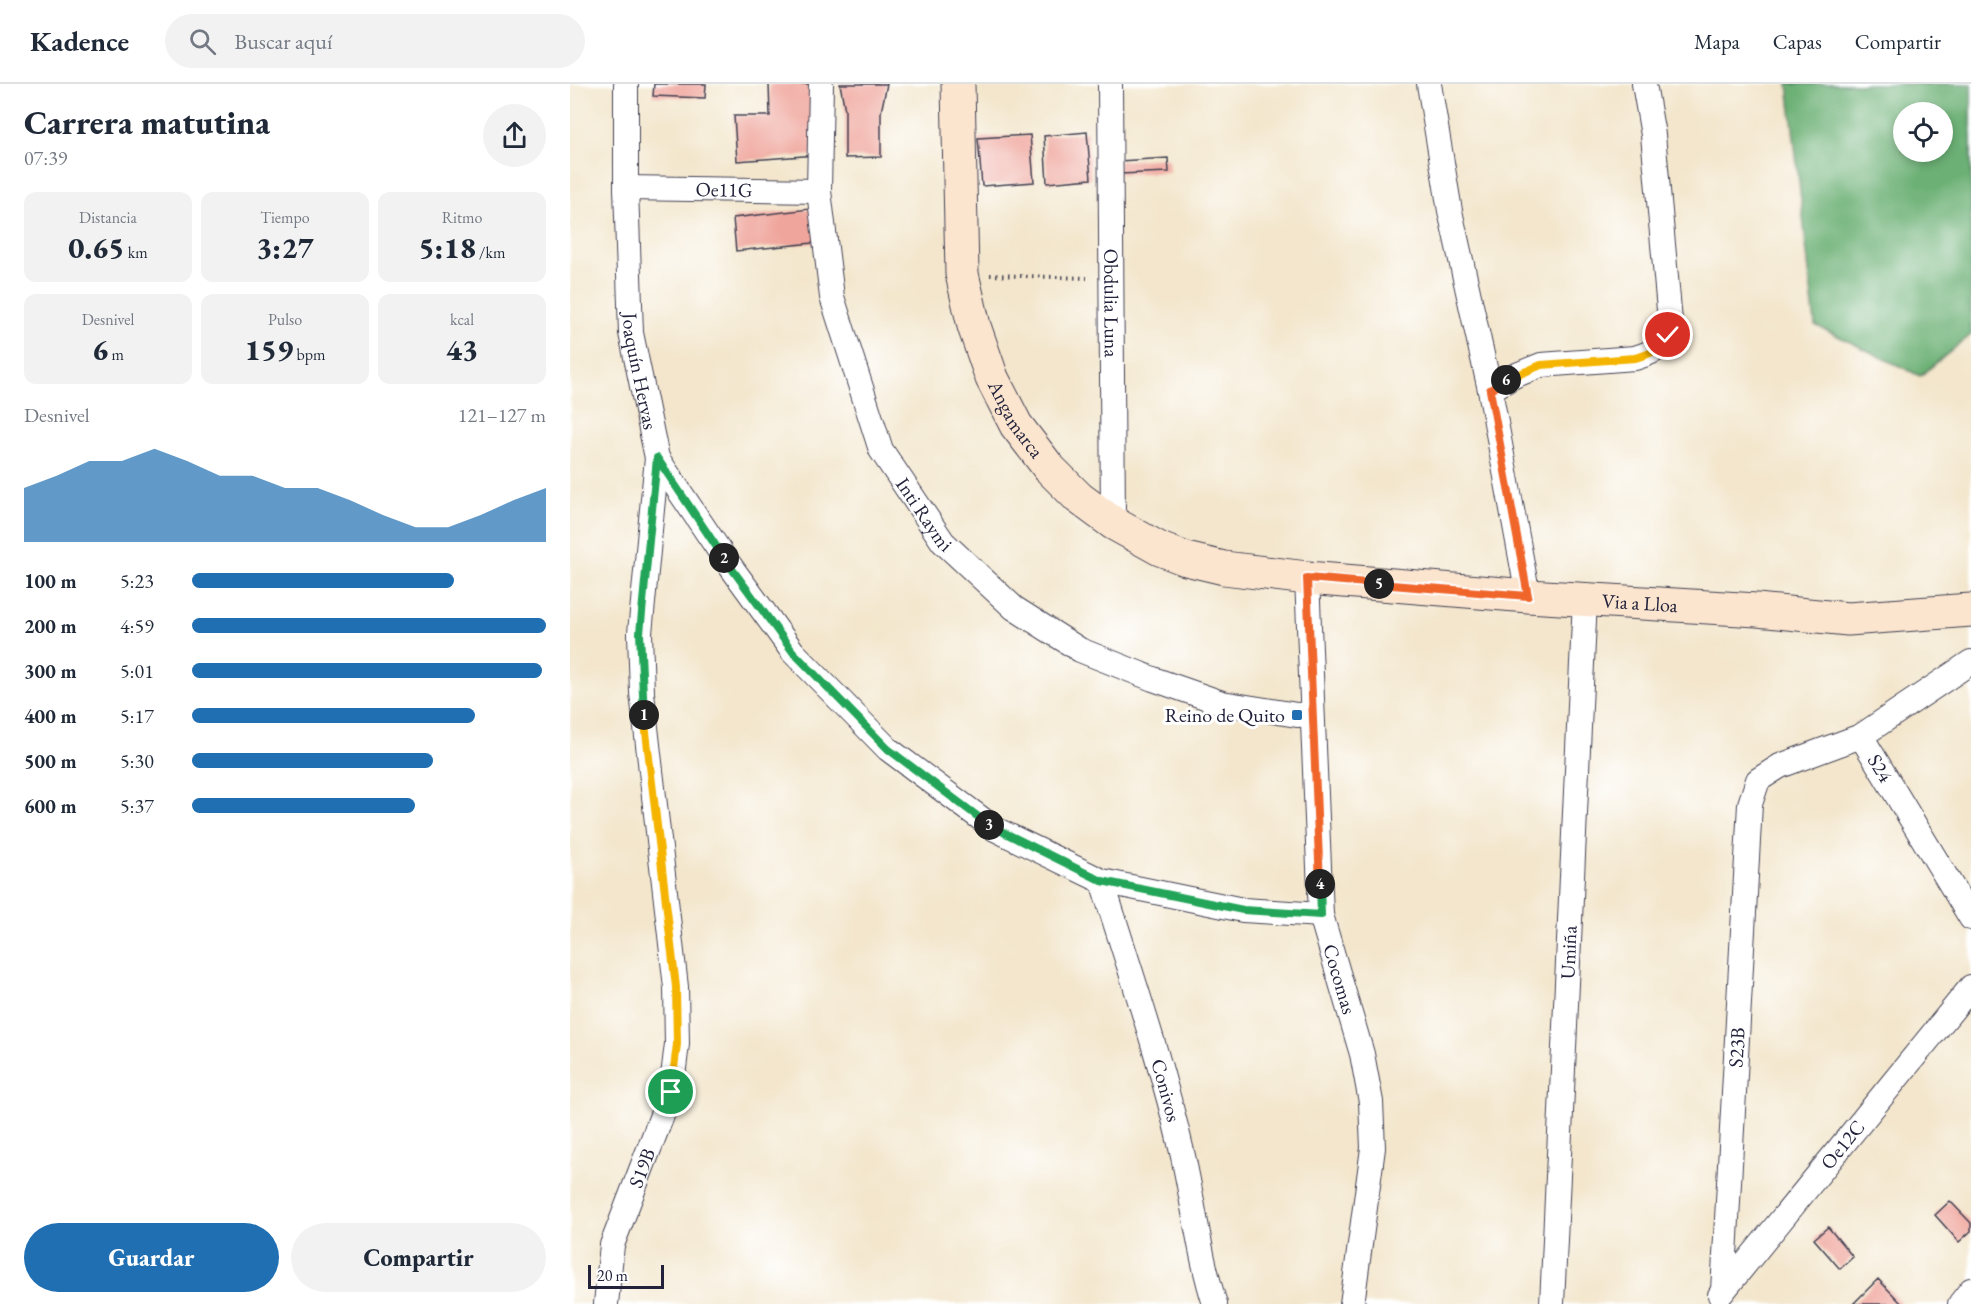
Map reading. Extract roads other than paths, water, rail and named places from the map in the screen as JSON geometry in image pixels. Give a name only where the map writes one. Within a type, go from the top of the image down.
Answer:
[{"type":"street","name":"Joaquín Hervas","points":[[626,84],[626,188],[631,333],[657,458],[723,556],[793,652],[888,749],[995,830],[1102,881],[1243,910],[1321,915]]},
{"type":"street","name":"Inti Raymi","points":[[821,84],[819,191],[832,297],[881,450],[943,542],[1014,608],[1080,650],[1153,680],[1222,703],[1298,715],[1312,714]]},
{"type":"street","name":"Angamarca","points":[[958,84],[962,274],[974,326],[992,378],[1016,425],[1049,468],[1079,498],[1113,523],[1160,549],[1186,559],[1224,568],[1307,578]]},
{"type":"street","name":"Obdulia Luna","points":[[1110,84],[1113,523]]},
{"type":"street","points":[[1429,84],[1450,212],[1490,390],[1528,596]]},
{"type":"street","points":[[1490,390],[1514,375],[1541,365],[1635,358],[1650,354],[1661,347],[1668,335],[1670,321],[1653,135],[1644,84]]},
{"type":"street","name":"Oe11G","points":[[626,188],[819,191]]},
{"type":"street","name":"S19B","points":[[606,1304],[612,1245],[671,1092],[677,1044],[676,987],[642,693],[640,645],[657,458]]},
{"type":"street","name":"Cocomas","points":[[1307,578],[1321,915],[1362,1054],[1371,1102],[1373,1148],[1352,1304]]},
{"type":"street","name":"Via a Lloa","points":[[1307,578],[1528,596],[1757,610],[1848,619],[1971,610]]},
{"type":"street","name":"Umiña","points":[[1552,1304],[1586,599]]},
{"type":"street","points":[[1861,736],[1971,662]]},
{"type":"street","name":"S24","points":[[1750,804],[1758,780],[1780,766],[1861,736],[1971,918]]},
{"type":"street","name":"S23B","points":[[1718,1297],[1750,804]]},
{"type":"street","name":"Conivos","points":[[1102,881],[1165,1083],[1182,1154],[1206,1279],[1215,1304]]},
{"type":"street","name":"Oe12C","points":[[1718,1297],[1971,987]]},
{"type":"street","points":[[1960,1304],[1971,1290]]},
{"type":"place","name":"Reino de Quito","points":[[1297,715]]}]
